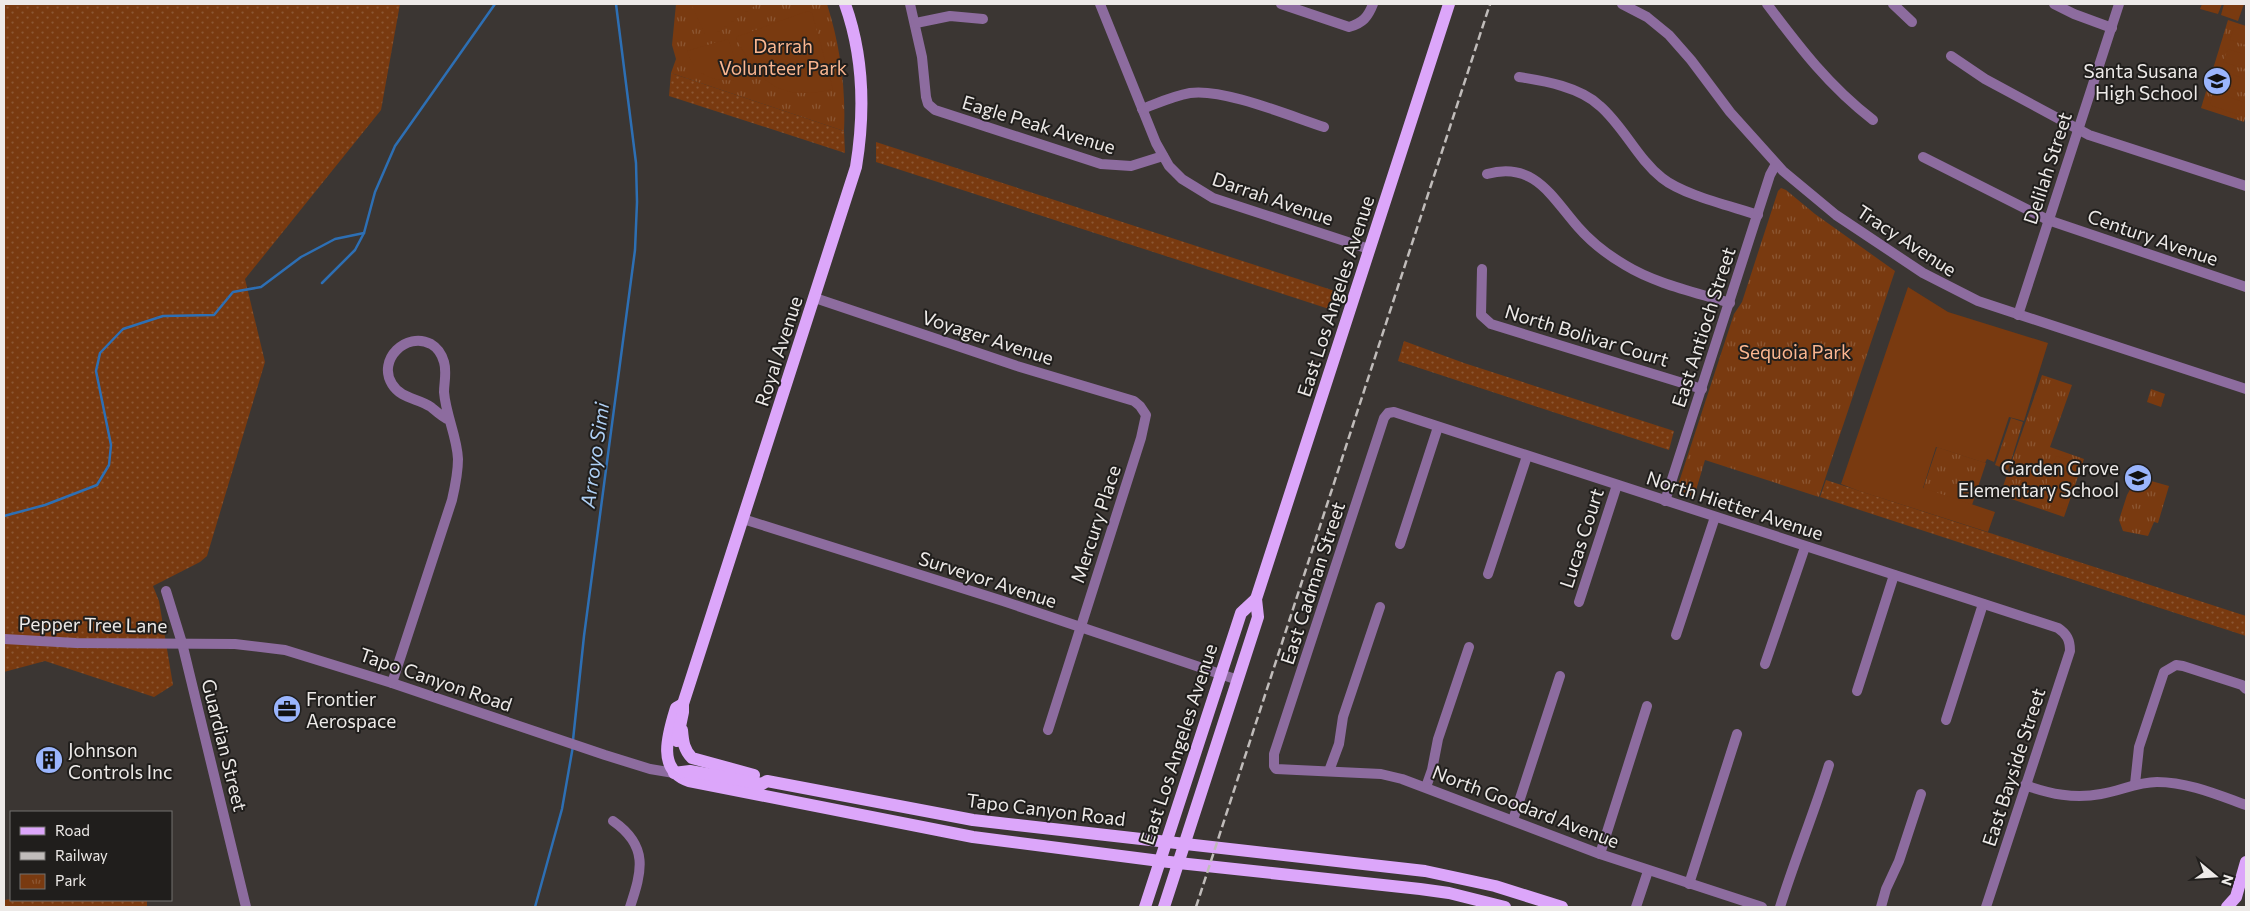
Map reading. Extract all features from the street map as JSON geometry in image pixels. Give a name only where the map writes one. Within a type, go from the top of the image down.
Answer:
[{"type":"main road","name":"Royal Avenue","points":[[674,773],[676,749],[682,721],[682,704],[850,188],[861,132],[862,89],[855,37],[846,4]]},
{"type":"main road","name":"East Los Angeles Avenue","points":[[1164,907],[1258,617],[1256,599],[1449,4]]},
{"type":"main road","name":"East Los Angeles Avenue","points":[[1145,907],[1241,613],[1256,599]]},
{"type":"main road","name":"Royal Avenue","points":[[674,773],[669,765],[667,753],[676,708],[682,704]]},
{"type":"main road","points":[[682,721],[684,744],[687,753],[692,758],[763,777],[767,781]]},
{"type":"main road","name":"Tapo Canyon Road","points":[[674,773],[690,771],[762,784],[767,781],[973,820],[1424,871],[1494,886],[1562,907]]},
{"type":"main road","name":"Tapo Canyon Road","points":[[674,773],[689,782],[973,838],[1160,861],[1420,889],[1449,893],[1505,907]]},
{"type":"main road","points":[[2227,907],[2237,902],[2246,862]]},
{"type":"street","points":[[910,4],[916,23],[950,16],[982,19]]},
{"type":"street","name":"Darrah Avenue","points":[[1100,4],[1163,156],[1182,179],[1212,198],[1369,249]]},
{"type":"street","points":[[1281,4],[1349,27],[1363,22],[1370,13],[1373,4]]},
{"type":"street","name":"Tracy Avenue","points":[[1622,4],[1647,17],[1669,35],[1691,60],[1730,112],[1776,164],[1836,215],[1922,273],[1978,301],[2246,390]]},
{"type":"street","points":[[1767,4],[1819,71],[1846,99],[1873,120]]},
{"type":"street","points":[[1893,4],[1912,22]]},
{"type":"street","points":[[2054,4],[2112,28]]},
{"type":"street","name":"Delilah Street","points":[[2018,315],[2120,4]]},
{"type":"street","name":"Eagle Peak Avenue","points":[[916,23],[926,97],[928,104],[935,110],[1101,164],[1131,166],[1163,156]]},
{"type":"street","points":[[1951,56],[1985,79],[2089,134],[2246,186]]},
{"type":"street","points":[[1519,77],[1538,80],[1580,93],[1599,105],[1642,159],[1663,179],[1681,189],[1758,215]]},
{"type":"street","points":[[1142,109],[1174,97],[1192,93],[1209,93],[1230,97],[1324,126]]},
{"type":"street","name":"Century Avenue","points":[[1923,157],[2048,220],[2246,287]]},
{"type":"street","name":"East Antioch Street","points":[[1665,501],[1770,174],[1776,164]]},
{"type":"street","points":[[1487,174],[1504,169],[1524,174],[1542,185],[1589,238],[1615,259],[1652,277],[1730,303]]},
{"type":"street","name":"North Bolivar Court","points":[[1482,269],[1481,315],[1491,324],[1702,390]]},
{"type":"street","name":"Voyager Avenue","points":[[815,298],[1017,366],[1134,401],[1146,415]]},
{"type":"street","points":[[392,683],[452,500],[457,476],[456,440],[449,420],[444,393],[445,365],[441,354],[432,345],[425,342],[412,341],[403,343],[394,352],[388,364],[388,376],[392,385],[401,394],[423,403],[449,420]]},
{"type":"street","name":"North Hietter Avenue","points":[[1388,413],[1394,412],[1438,428],[2058,628],[2068,637]]},
{"type":"street","name":"East Cadman Street","points":[[1274,766],[1274,754],[1381,427],[1388,413]]},
{"type":"street","name":"Mercury Place","points":[[1048,730],[1141,438],[1146,415]]},
{"type":"street","points":[[1400,544],[1438,428]]},
{"type":"street","points":[[1488,574],[1527,456]]},
{"type":"street","name":"Lucas Court","points":[[1579,602],[1616,485]]},
{"type":"street","points":[[1676,635],[1715,517]]},
{"type":"street","name":"Surveyor Avenue","points":[[743,519],[1080,627],[1238,680]]},
{"type":"street","points":[[1765,664],[1805,547]]},
{"type":"street","points":[[1857,692],[1894,575]]},
{"type":"street","name":"Guardian Street","points":[[166,591],[182,643],[246,907]]},
{"type":"street","points":[[1946,720],[1983,604]]},
{"type":"street","points":[[1329,771],[1339,744],[1344,717],[1380,606]]},
{"type":"street","name":"East Bayside Street","points":[[1986,907],[2070,651],[2068,637]]},
{"type":"street","name":"Pepper Tree Lane","points":[[4,639],[76,643],[182,643]]},
{"type":"street","name":"Tapo Canyon Road","points":[[182,643],[235,644],[276,648],[310,656],[598,753],[650,769],[674,773]]},
{"type":"street","points":[[1426,787],[1432,770],[1438,739],[1469,647]]},
{"type":"street","points":[[2135,784],[2139,747],[2164,672],[2176,665],[2183,666],[2242,685],[2246,689]]},
{"type":"street","points":[[1513,820],[1560,676]]},
{"type":"street","points":[[1600,854],[1647,706]]},
{"type":"street","points":[[1689,884],[1737,734]]},
{"type":"street","points":[[1780,907],[1795,860],[1808,832],[1830,765]]},
{"type":"street","name":"North Goodard Avenue","points":[[1274,766],[1280,771],[1380,774],[1426,787],[1600,854],[1762,907]]},
{"type":"street","points":[[2025,785],[2055,794],[2076,796],[2102,794],[2135,784],[2173,783],[2197,788],[2246,805]]},
{"type":"street","points":[[1881,907],[1886,889],[1899,861],[1921,794]]},
{"type":"street","points":[[613,821],[622,827],[632,839],[640,860],[640,877],[630,907]]},
{"type":"street","points":[[1636,907],[1648,871]]},
{"type":"green space","points":[[4,4],[400,4],[381,110],[245,279],[265,362],[207,556],[200,562],[153,586],[159,601],[173,685],[154,697],[45,661],[4,672]]},
{"type":"green space","name":"Darrah Volunteer Park","points":[[676,4],[827,4],[841,66],[844,98],[844,131],[671,73],[676,59],[672,45]]},
{"type":"green space","points":[[691,4],[757,4],[715,34],[705,34]]},
{"type":"green space","points":[[2202,4],[2222,4],[2218,14],[2200,9]]},
{"type":"green space","points":[[2224,4],[2244,4],[2238,21],[2221,15]]},
{"type":"green space","points":[[808,11],[812,13],[833,89],[799,93],[773,85],[762,77],[744,53],[736,37]]},
{"type":"green space","points":[[2228,20],[2246,26],[2246,113],[2244,122],[2201,108]]},
{"type":"green space","points":[[2234,27],[2246,31],[2246,45],[2230,40]]},
{"type":"green space","points":[[728,39],[742,79],[724,80],[708,77],[696,67],[687,51]]},
{"type":"green space","points":[[2228,49],[2246,55],[2246,69],[2223,62]]},
{"type":"green space","points":[[2221,71],[2246,79],[2245,93],[2216,84]]},
{"type":"green space","points":[[671,73],[844,131],[845,153],[669,96]]},
{"type":"green space","points":[[2214,92],[2243,102],[2238,115],[2210,105]]},
{"type":"green space","points":[[876,142],[1335,291],[1329,309],[876,162]]},
{"type":"green space","name":"Sequoia Park","points":[[1781,188],[1895,271],[1819,497],[1705,460],[1694,497],[1685,494],[1678,485],[1734,314],[1742,302],[1778,191]]},
{"type":"green space","points":[[1908,287],[1948,312],[2048,343],[2024,421],[2009,417],[1994,462],[1987,459],[1985,463],[1936,447],[1923,488],[1995,512],[1988,532],[1841,484]]},
{"type":"green space","points":[[1404,341],[1464,363],[1674,431],[1669,450],[1398,361]]},
{"type":"green space","points":[[2042,375],[2072,385],[2050,447],[2084,459],[2064,517],[2000,495]]},
{"type":"green space","points":[[2151,389],[2165,394],[2161,407],[2147,402]]},
{"type":"green space","points":[[2011,418],[2023,422],[2008,470],[1995,465]]},
{"type":"green space","points":[[1937,447],[1986,463],[1972,505],[1923,489]]},
{"type":"green space","points":[[2056,456],[2080,463],[2065,509],[2041,502]]},
{"type":"green space","points":[[2137,477],[2169,486],[2158,523],[2154,522],[2148,536],[2123,531],[2119,520],[2127,495]]},
{"type":"green space","points":[[1826,480],[2246,616],[2246,636],[1820,497]]},
{"type":"green space","points":[[4,900],[147,901],[147,907],[4,907]]},
{"type":"waterway","points":[[322,283],[355,250],[364,233],[375,192],[395,146],[495,4]]},
{"type":"waterway","name":"Arroyo Simi","points":[[573,740],[584,636],[635,250],[636,163],[616,4]]},
{"type":"waterway","points":[[4,516],[45,505],[97,485],[109,465],[111,445],[96,371],[100,353],[123,329],[163,316],[214,315],[233,292],[261,287],[301,257],[335,239],[364,233]]},
{"type":"waterway","name":"Arroyo Simi","points":[[535,907],[562,809],[573,746]]},
{"type":"railway","points":[[1196,907],[1490,4]]},
{"type":"place","name":"Santa Susana High School","points":[[2217,81]]},
{"type":"place","name":"Garden Grove Elementary School","points":[[2138,478]]},
{"type":"place","name":"Frontier Aerospace","points":[[287,709]]},
{"type":"place","name":"Johnson Controls Inc","points":[[49,760]]}]
